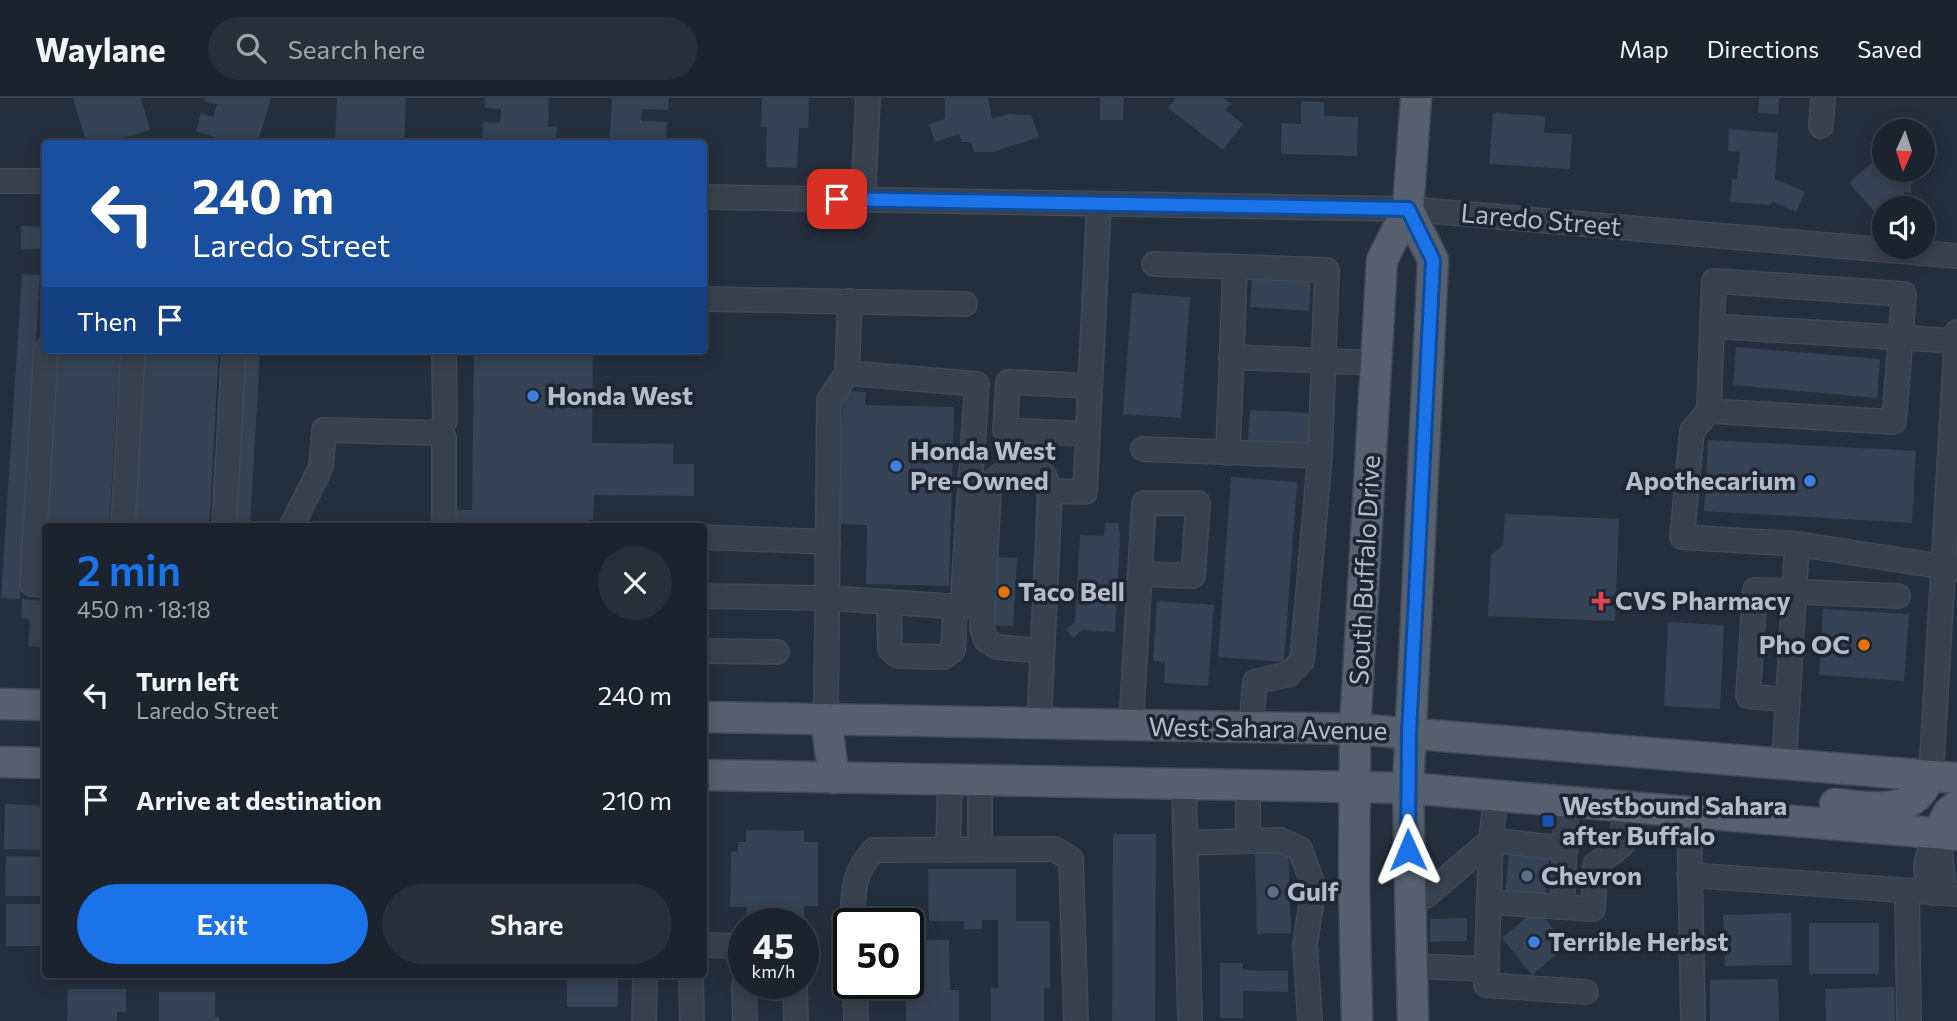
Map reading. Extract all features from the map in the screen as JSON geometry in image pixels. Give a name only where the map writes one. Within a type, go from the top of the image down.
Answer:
[{"type":"main road","name":"South Buffalo Drive","points":[[1357,1021],[1355,729],[1382,260],[1408,209],[1416,98]]},
{"type":"main road","name":"South Buffalo Drive","points":[[1408,209],[1433,260],[1409,733],[1409,897],[1413,1021]]},
{"type":"main road","points":[[0,704],[42,705]]},
{"type":"main road","name":"West Sahara Avenue","points":[[707,717],[1355,729],[1944,777]]},
{"type":"main road","points":[[826,719],[834,778]]},
{"type":"main road","points":[[0,762],[42,763]]},
{"type":"main road","points":[[707,775],[1408,788],[1947,834],[1948,812],[1957,806]]},
{"type":"main road","points":[[1794,821],[1832,803],[1873,807],[1909,800],[1944,777]]},
{"type":"street","points":[[863,200],[868,98]]},
{"type":"street","points":[[1821,126],[1823,98]]},
{"type":"street","points":[[0,181],[42,181]]},
{"type":"street","name":"Laredo Street","points":[[707,197],[1408,209],[1957,256]]},
{"type":"street","points":[[1051,491],[1085,492],[1099,204]]},
{"type":"street","points":[[1154,264],[1326,270],[1320,456],[1302,661],[1289,674],[1255,682],[1251,727]]},
{"type":"street","points":[[1227,453],[1235,267]]},
{"type":"street","points":[[1709,411],[1894,422],[1904,294],[1713,281],[1709,411],[1692,431],[1682,537],[1797,544],[1950,568]]},
{"type":"street","points":[[707,299],[965,304]]},
{"type":"street","points":[[826,719],[829,400],[847,373],[850,301]]},
{"type":"street","points":[[1712,326],[1956,341]]},
{"type":"street","points":[[1944,777],[1957,331]]},
{"type":"street","points":[[42,584],[32,584],[46,354]]},
{"type":"street","points":[[122,523],[133,354]]},
{"type":"street","points":[[224,523],[234,354]]},
{"type":"street","points":[[439,433],[445,420],[444,354]]},
{"type":"street","points":[[1231,357],[1377,363]]},
{"type":"street","points":[[707,596],[828,598],[962,607],[977,384],[847,373]]},
{"type":"street","points":[[1087,434],[1006,430],[1008,382],[1090,386]]},
{"type":"street","points":[[296,518],[321,467],[324,430],[439,433],[443,438],[444,523]]},
{"type":"street","points":[[1143,449],[1320,456]]},
{"type":"street","points":[[1039,724],[1051,491],[1044,475],[1003,472],[993,479],[989,489],[982,629],[986,640],[997,647],[1042,651]]},
{"type":"street","points":[[707,537],[828,542]]},
{"type":"street","points":[[1784,764],[1797,544]]},
{"type":"street","points":[[1131,726],[1140,574]]},
{"type":"street","points":[[1788,699],[1748,696],[1755,590],[1898,596]]},
{"type":"street","points":[[889,602],[890,649],[898,656],[944,657],[953,650],[955,606]]},
{"type":"street","points":[[707,651],[778,652]]},
{"type":"street","points":[[948,850],[950,780]]},
{"type":"street","points":[[980,780],[980,849]]},
{"type":"street","points":[[1184,784],[1190,1021]]},
{"type":"street","points":[[1248,785],[1248,841]]},
{"type":"street","points":[[1496,796],[1486,985],[1586,992]]},
{"type":"street","points":[[1562,907],[1567,802]]},
{"type":"street","points":[[1489,902],[1593,909],[1595,865],[1622,845],[1625,807]]},
{"type":"street","points":[[1689,812],[1693,1021]]},
{"type":"street","points":[[1933,893],[1925,878],[1926,857],[1947,834]]},
{"type":"street","points":[[1185,843],[1282,840],[1300,849],[1314,887],[1305,944],[1310,1021]]},
{"type":"street","points":[[1409,897],[1426,896],[1492,840],[1566,849]]},
{"type":"street","points":[[853,908],[859,866],[874,850],[1054,849],[1071,859],[1076,1021]]},
{"type":"street","points":[[1689,875],[1957,894]]},
{"type":"street","points":[[1314,887],[1354,886]]},
{"type":"street","points":[[1907,891],[1909,1021]]},
{"type":"street","points":[[707,945],[728,946]]},
{"type":"street","points":[[1410,966],[1487,969]]},
{"type":"street","points":[[644,1021],[645,978]]},
{"type":"street","points":[[691,978],[692,1021]]},
{"type":"street","points":[[744,999],[745,1021]]},
{"type":"street","points":[[795,999],[796,1021]]},
{"type":"street","points":[[855,999],[856,1021]]},
{"type":"street","points":[[1350,1021],[1357,1021]]},
{"type":"building","points":[[73,98],[141,98],[150,130],[116,140],[86,140]]},
{"type":"building","points":[[205,98],[271,98],[258,140],[224,140],[196,131],[201,113],[213,117],[217,104],[204,101]]},
{"type":"building","points":[[337,98],[406,98],[404,140],[335,140]]},
{"type":"building","points":[[485,98],[549,98],[548,127],[557,127],[556,140],[482,140],[483,122],[500,123],[501,109],[485,108]]},
{"type":"building","points":[[612,98],[669,98],[668,110],[642,109],[641,121],[667,122],[666,140],[609,140]]},
{"type":"building","points":[[762,98],[809,98],[808,128],[799,128],[797,168],[766,167],[767,127],[761,127]]},
{"type":"building","points":[[945,98],[988,98],[992,119],[1008,114],[1031,115],[1039,137],[993,152],[974,152],[971,142],[962,142],[959,134],[935,142],[929,124],[945,119]]},
{"type":"building","points":[[1100,98],[1124,98],[1123,120],[1100,120]]},
{"type":"building","points":[[1176,98],[1223,98],[1231,104],[1225,110],[1243,124],[1223,150],[1168,108]]},
{"type":"building","points":[[1759,98],[1779,98],[1778,114],[1758,113]]},
{"type":"building","points":[[1301,101],[1324,102],[1324,116],[1358,117],[1357,156],[1281,154],[1282,123],[1301,124]]},
{"type":"building","points":[[1493,113],[1545,116],[1544,133],[1572,134],[1570,169],[1489,164]]},
{"type":"building","points":[[1729,129],[1778,133],[1775,179],[1805,192],[1796,212],[1772,201],[1771,205],[1730,202],[1732,179],[1737,179],[1740,152],[1728,151]]},
{"type":"building","points":[[1872,162],[1872,182],[1914,182],[1911,185],[1911,193],[1904,192],[1904,196],[1872,196],[1872,209],[1849,183]]},
{"type":"building","points":[[21,226],[42,227],[42,249],[21,249]]},
{"type":"building","points":[[22,274],[40,275],[20,599],[1,598]]},
{"type":"building","points":[[1252,276],[1311,281],[1309,311],[1250,307]]},
{"type":"building","points":[[1132,293],[1190,297],[1181,418],[1123,414]]},
{"type":"building","points":[[1736,347],[1880,359],[1877,398],[1733,385]]},
{"type":"building","points":[[58,354],[120,354],[109,523],[47,523]]},
{"type":"building","points":[[144,354],[219,354],[209,523],[134,523]]},
{"type":"building","points":[[242,354],[260,354],[250,523],[231,523]]},
{"type":"building","name":"Honda West","points":[[474,354],[593,354],[592,443],[673,444],[673,464],[694,464],[694,496],[594,495],[593,520],[589,520],[589,523],[449,523],[449,510],[472,510]]},
{"type":"building","name":"Honda West Pre-Owned","points":[[843,391],[866,392],[865,405],[954,407],[949,586],[866,584],[867,525],[839,524]]},
{"type":"building","points":[[1250,410],[1310,413],[1308,443],[1248,441]]},
{"type":"building","name":"Apothecarium","points":[[1708,440],[1916,451],[1912,523],[1704,511]]},
{"type":"building","points":[[1231,477],[1297,482],[1284,662],[1218,657]]},
{"type":"building","name":"CVS Pharmacy","points":[[1505,514],[1619,519],[1615,621],[1488,616],[1491,555],[1503,545]]},
{"type":"building","points":[[1105,523],[1118,523],[1120,537],[1115,632],[1082,630],[1073,638],[1066,630],[1075,622],[1080,535],[1104,536]]},
{"type":"building","name":"Taco Bell","points":[[995,557],[1017,558],[1013,626],[991,625]]},
{"type":"building","points":[[22,599],[42,601],[42,647],[28,646],[30,619],[21,618]]},
{"type":"building","points":[[1157,601],[1214,605],[1208,686],[1164,683],[1165,662],[1153,661]]},
{"type":"building","name":"Pho OC","points":[[1823,609],[1909,614],[1904,681],[1819,675]]},
{"type":"building","points":[[1668,622],[1724,625],[1720,709],[1664,706]]},
{"type":"building","points":[[5,804],[42,806],[42,850],[4,849]]},
{"type":"building","points":[[746,830],[804,831],[804,842],[818,842],[818,906],[730,907],[731,851],[738,852],[738,842],[746,842]]},
{"type":"building","points":[[1113,834],[1156,834],[1155,1021],[1112,1021]]},
{"type":"building","points":[[1288,850],[1291,933],[1257,934],[1255,851]]},
{"type":"building","points":[[1509,850],[1549,854],[1545,902],[1505,898]]},
{"type":"building","points":[[6,856],[42,857],[42,896],[5,896]]},
{"type":"building","points":[[928,869],[1016,869],[1016,921],[1050,921],[1050,988],[1044,988],[1044,1021],[991,1021],[991,988],[998,988],[998,920],[982,920],[982,929],[964,929],[964,921],[929,921]]},
{"type":"building","points":[[6,904],[42,904],[42,946],[6,946]]},
{"type":"building","points":[[1791,913],[1792,965],[1725,966],[1723,915]]},
{"type":"building","name":"Terrible Herbst","points":[[1529,915],[1542,915],[1567,946],[1532,975],[1502,938]]},
{"type":"building","points":[[1467,918],[1467,941],[1430,942],[1430,919]]},
{"type":"building","points":[[1809,923],[1879,923],[1879,974],[1809,974]]},
{"type":"building","points":[[924,940],[949,940],[950,990],[959,990],[959,1021],[906,1021],[906,999],[924,999]]},
{"type":"building","points":[[1220,963],[1243,963],[1243,970],[1288,971],[1288,992],[1243,991],[1243,1018],[1220,1018]]},
{"type":"building","points":[[567,978],[618,978],[618,1007],[567,1007]]},
{"type":"building","points":[[1778,979],[1779,1021],[1710,1021],[1710,980]]},
{"type":"building","points":[[1894,987],[1895,1021],[1826,1021],[1825,989]]},
{"type":"building","points":[[68,989],[126,989],[126,1012],[117,1012],[117,1021],[67,1021]]},
{"type":"building","points":[[159,992],[215,992],[215,1017],[219,1017],[219,1021],[159,1021]]},
{"type":"place","name":"Honda West","points":[[533,396]]},
{"type":"place","name":"Honda West Pre-Owned","points":[[896,466]]},
{"type":"place","name":"Apothecarium","points":[[1810,481]]},
{"type":"place","name":"Taco Bell","points":[[1004,592]]},
{"type":"place","name":"CVS Pharmacy","points":[[1601,601]]},
{"type":"place","name":"Pho OC","points":[[1864,645]]},
{"type":"place","name":"Westbound Sahara after Buffalo","points":[[1548,821]]},
{"type":"place","name":"Chevron","points":[[1527,876]]},
{"type":"place","name":"Gulf","points":[[1273,892]]},
{"type":"place","name":"Terrible Herbst","points":[[1534,942]]},
{"type":"route","points":[[837,199],[1408,209],[1433,260],[1409,733],[1408,850]]}]
